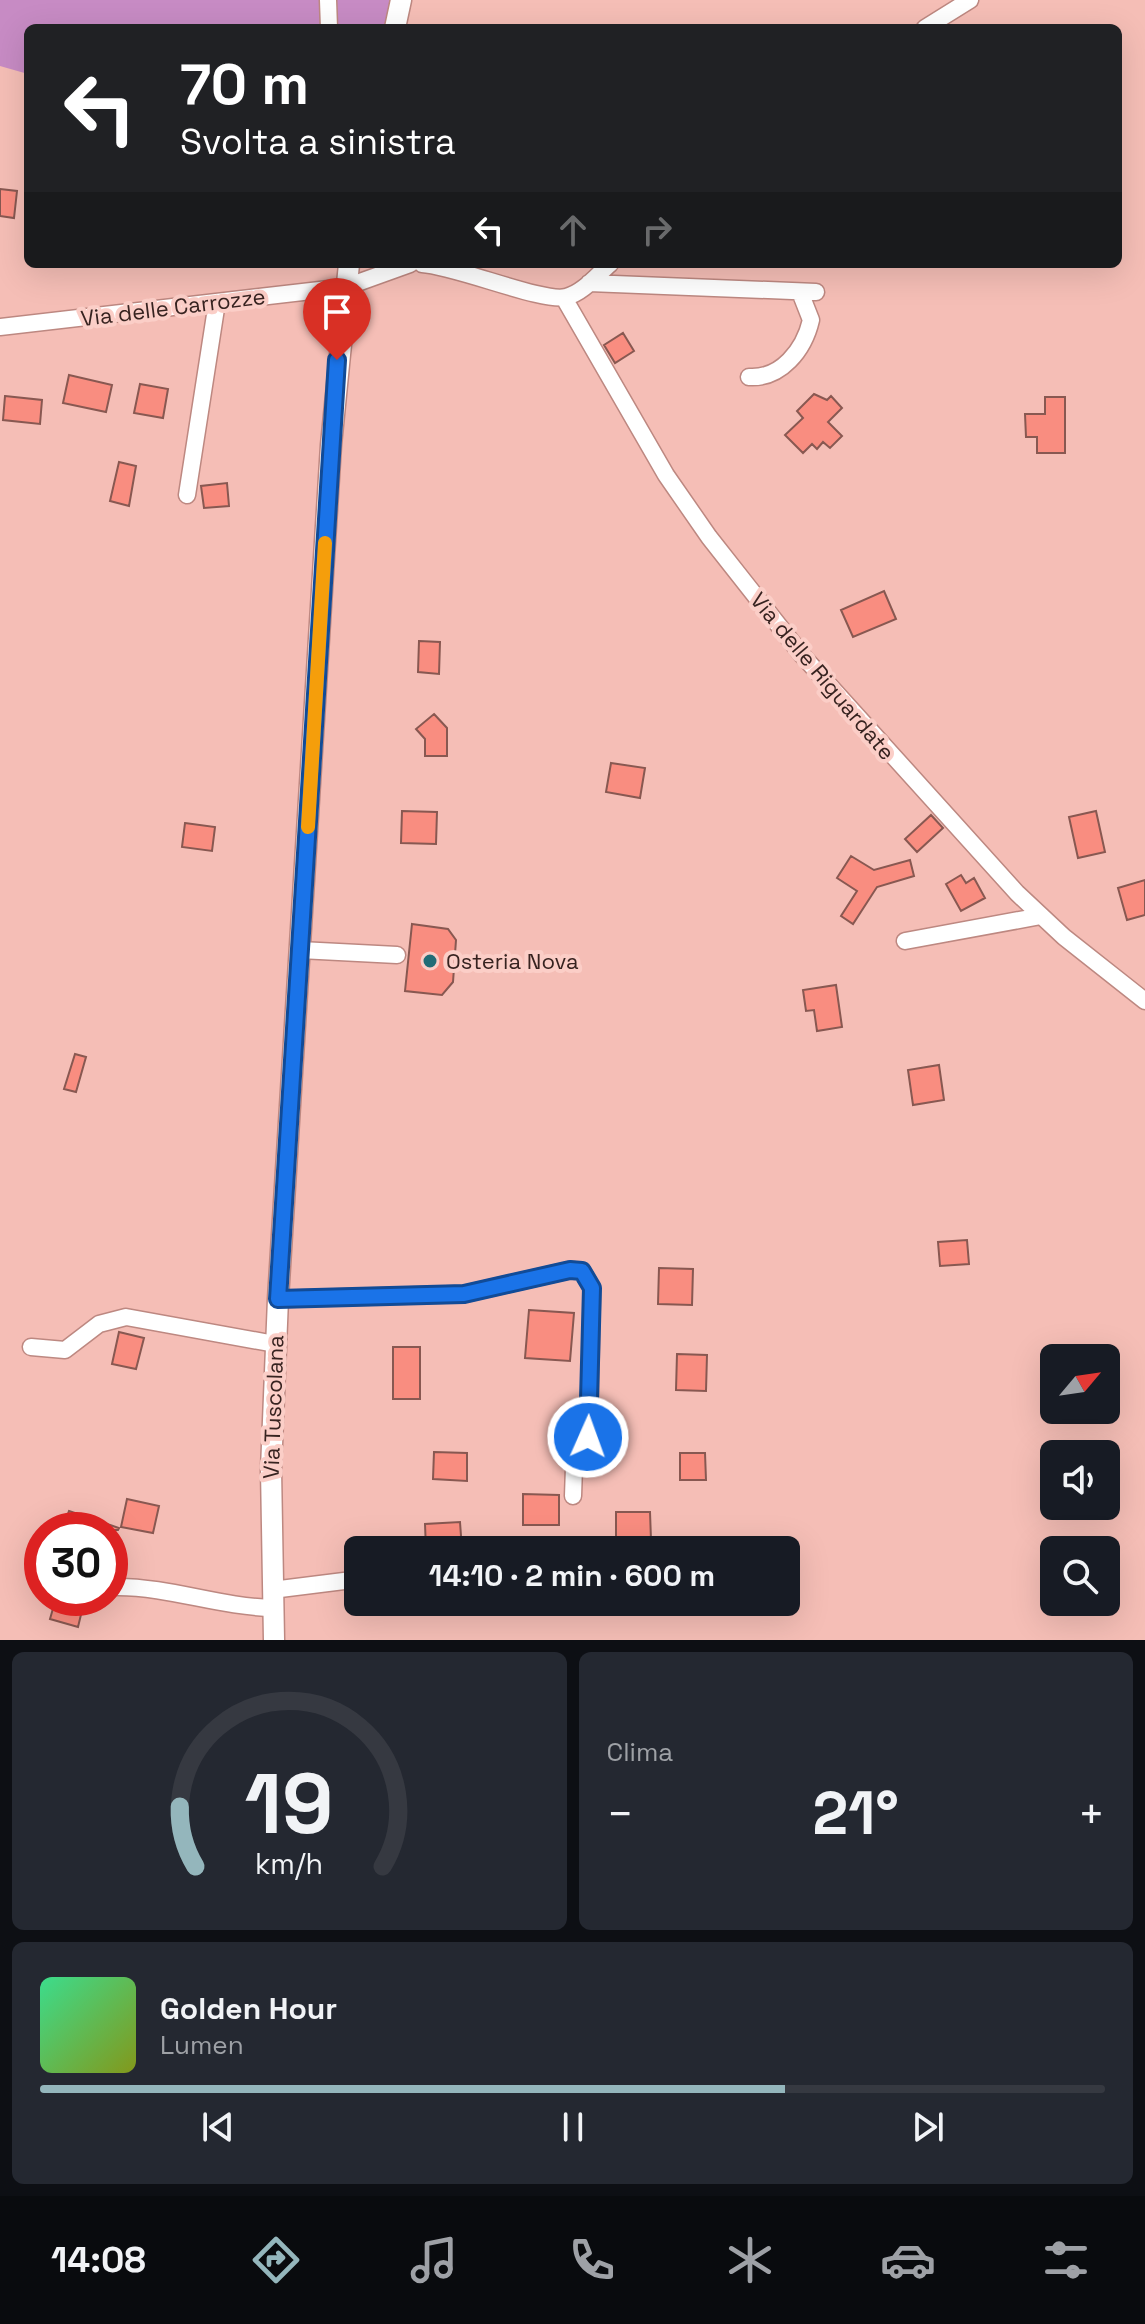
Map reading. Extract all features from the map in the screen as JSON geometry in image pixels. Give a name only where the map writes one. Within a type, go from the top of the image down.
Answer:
[{"type":"main road","points":[[396,24],[401,0]]},
{"type":"main road","name":"Via Tuscolana","points":[[274,1640],[270,1479],[275,1344],[331,445],[348,268]]},
{"type":"street","points":[[328,0],[329,24]]},
{"type":"street","points":[[931,24],[970,0]]},
{"type":"street","name":"Via delle Carrozze","points":[[0,327],[346,287],[399,268]]},
{"type":"street","points":[[449,268],[547,297],[564,298],[589,283],[606,268]]},
{"type":"street","points":[[589,283],[808,292],[811,320],[803,339],[778,372],[770,376],[749,377]]},
{"type":"street","name":"Via delle Riguardate","points":[[564,298],[659,464],[735,571],[846,707],[1041,916],[1145,1001]]},
{"type":"street","points":[[187,495],[217,302]]},
{"type":"street","points":[[905,941],[1041,916]]},
{"type":"street","points":[[300,950],[397,955]]},
{"type":"street","points":[[278,1299],[464,1294],[570,1270],[582,1271],[592,1288],[589,1431],[574,1467],[573,1496]]},
{"type":"street","points":[[31,1347],[65,1350],[99,1324],[126,1317],[275,1344]]},
{"type":"street","points":[[128,1587],[152,1588],[228,1605],[272,1599],[344,1582]]},
{"type":"shaded area","points":[[0,0],[390,0],[385,24],[24,24],[24,73],[0,66]]},
{"type":"building","points":[[0,189],[17,191],[14,218],[0,216]]},
{"type":"building","points":[[623,333],[634,351],[615,363],[604,345]]},
{"type":"building","points":[[69,375],[112,385],[106,412],[63,403]]},
{"type":"building","points":[[140,384],[168,389],[163,418],[134,413]]},
{"type":"building","points":[[814,394],[827,400],[831,396],[842,408],[828,422],[842,436],[830,448],[823,442],[817,449],[812,444],[803,453],[785,435],[803,418],[797,411]]},
{"type":"building","points":[[5,396],[42,400],[40,424],[3,420]]},
{"type":"building","points":[[1045,397],[1065,397],[1065,453],[1037,453],[1037,437],[1026,437],[1025,414],[1045,414]]},
{"type":"building","points":[[119,462],[136,466],[129,506],[110,501]]},
{"type":"building","points":[[227,483],[229,506],[204,508],[201,486]]},
{"type":"building","points":[[884,591],[896,619],[853,637],[841,610]]},
{"type":"building","points":[[419,641],[440,642],[439,674],[418,672]]},
{"type":"building","points":[[434,714],[447,728],[447,756],[425,756],[425,739],[416,729]]},
{"type":"building","points":[[611,763],[645,768],[640,798],[606,792]]},
{"type":"building","points":[[402,811],[437,812],[436,844],[401,843]]},
{"type":"building","points":[[1096,811],[1105,852],[1078,858],[1069,817]]},
{"type":"building","points":[[931,815],[943,828],[917,852],[905,839]]},
{"type":"building","points":[[185,823],[215,827],[212,851],[182,847]]},
{"type":"building","points":[[851,856],[874,870],[910,860],[914,876],[877,887],[853,924],[841,916],[857,891],[837,878]]},
{"type":"building","points":[[961,875],[966,883],[974,878],[985,898],[961,911],[946,884]]},
{"type":"building","points":[[1145,880],[1145,915],[1127,920],[1118,888]]},
{"type":"building","points":[[412,924],[448,929],[456,940],[453,982],[442,995],[405,991]]},
{"type":"building","points":[[836,985],[842,1027],[817,1031],[814,1010],[806,1011],[803,990]]},
{"type":"building","points":[[75,1054],[86,1057],[76,1092],[64,1089]]},
{"type":"building","points":[[939,1065],[944,1100],[913,1105],[908,1070]]},
{"type":"building","points":[[967,1240],[969,1264],[940,1266],[938,1242]]},
{"type":"building","points":[[659,1268],[693,1269],[692,1305],[658,1304]]},
{"type":"building","points":[[529,1310],[574,1313],[570,1361],[525,1358]]},
{"type":"building","points":[[119,1332],[144,1338],[136,1369],[112,1364]]},
{"type":"building","points":[[393,1347],[420,1347],[420,1399],[393,1399]]},
{"type":"building","points":[[677,1354],[707,1355],[706,1391],[676,1390]]},
{"type":"building","points":[[434,1452],[467,1453],[467,1481],[433,1479]]},
{"type":"building","points":[[680,1453],[705,1453],[706,1480],[680,1480]]},
{"type":"building","points":[[523,1494],[559,1495],[559,1525],[523,1525]]},
{"type":"building","points":[[127,1499],[159,1506],[153,1533],[128,1528],[128,1512],[124,1512]]},
{"type":"building","points":[[616,1512],[650,1512],[651,1536],[616,1536]]},
{"type":"building","points":[[460,1522],[461,1536],[425,1536],[425,1524]]},
{"type":"building","points":[[51,1616],[81,1616],[78,1627],[50,1619]]},
{"type":"slow traffic","points":[[308,827],[325,543]]},
{"type":"place","name":"Osteria Nova","points":[[430,961]]},
{"type":"route","points":[[337,360],[278,1299],[476,1293],[574,1269],[582,1271],[588,1276],[592,1288],[588,1437]]}]
